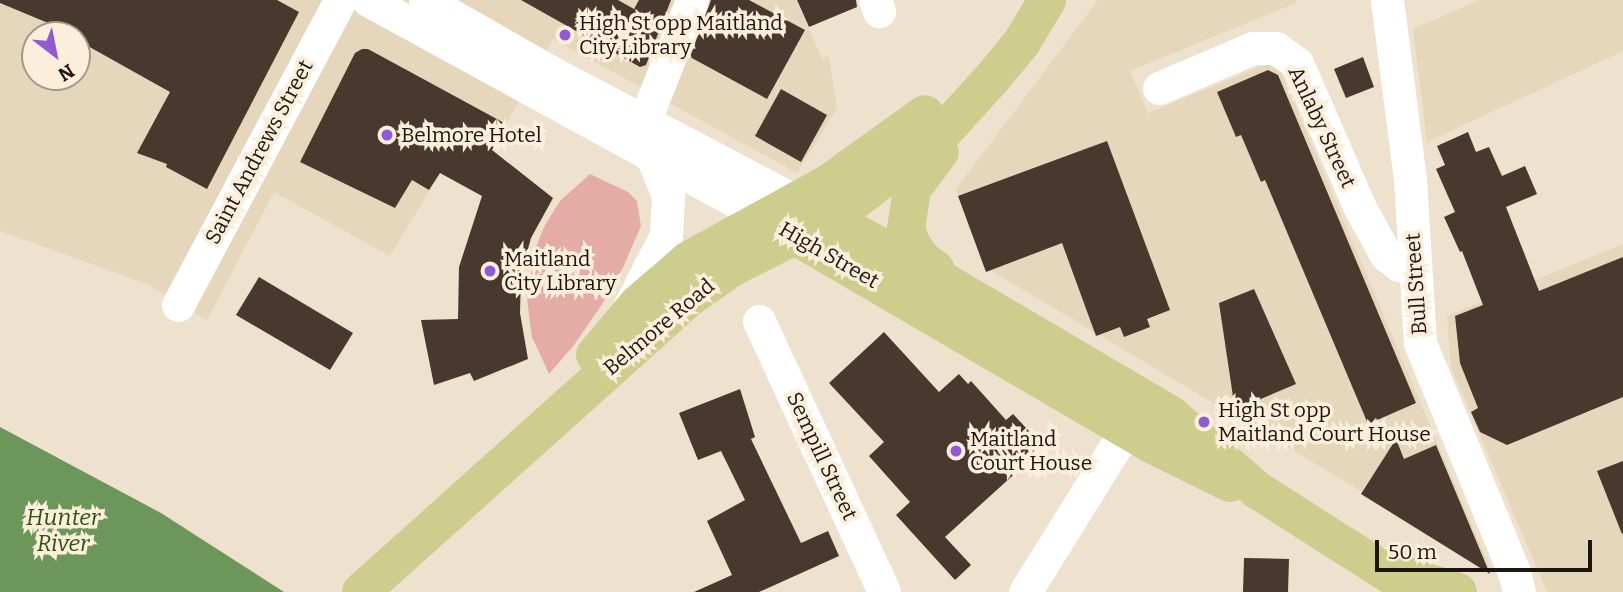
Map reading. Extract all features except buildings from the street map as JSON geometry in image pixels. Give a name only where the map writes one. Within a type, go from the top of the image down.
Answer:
[{"type":"main road","points":[[795,218],[829,183],[886,144],[933,107],[985,58],[1030,0]]},
{"type":"main road","points":[[970,296],[922,260],[912,245],[906,229],[912,189],[922,172],[989,99],[1047,0]]},
{"type":"main road","points":[[795,218],[892,174],[946,129],[1022,42]]},
{"type":"main road","name":"High Street","points":[[795,218],[970,296],[1135,415]]},
{"type":"main road","name":"High Street","points":[[795,218],[1135,415],[1288,512],[1386,569],[1417,592]]},
{"type":"main road","name":"Belmore Road","points":[[534,435],[614,330],[660,282],[689,260],[795,218]]},
{"type":"main road","name":"Belmore Road","points":[[361,592],[690,297],[795,218]]},
{"type":"main road","name":"High Street","points":[[1386,569],[1458,592]]},
{"type":"street","name":"Saint Andrews Street","points":[[178,305],[340,0]]},
{"type":"street","name":"High Street","points":[[368,0],[543,82],[645,120],[795,218]]},
{"type":"street","name":"High Street","points":[[425,0],[653,159],[795,218]]},
{"type":"street","points":[[645,120],[692,0]]},
{"type":"street","name":"Bull Street","points":[[1387,0],[1410,179],[1420,343],[1514,572],[1519,592]]},
{"type":"street","name":"Anlaby Street","points":[[1159,88],[1253,48],[1276,48],[1297,63],[1360,208],[1386,255],[1399,265],[1415,268]]},
{"type":"street","points":[[614,330],[647,276],[666,235],[668,196],[653,159]]},
{"type":"street","name":"Sempill Street","points":[[759,321],[884,592]]},
{"type":"street","points":[[1025,592],[1135,415]]},
{"type":"shaded area","points":[[0,0],[796,0],[822,58],[829,56],[837,108],[797,173],[553,39],[470,190],[440,173],[390,256],[274,192],[207,320],[147,284],[0,231]]},
{"type":"shaded area","points":[[1098,0],[1295,0],[1296,3],[1130,71],[1148,113],[1267,64],[1280,69],[1490,568],[985,267],[956,189]]},
{"type":"shaded area","points":[[1479,0],[1623,0],[1623,51],[1427,142],[1413,29]]},
{"type":"shaded area","points":[[590,174],[628,192],[637,201],[641,226],[622,270],[601,306],[574,345],[549,374],[532,337],[530,324],[527,298],[533,255],[544,227],[560,201]]},
{"type":"shaded area","points":[[1623,244],[1623,592],[1547,592],[1451,367],[1447,316]]},
{"type":"water","name":"Hunter River","points":[[0,427],[161,513],[284,592],[0,592]]},
{"type":"place","name":"High St opp Maitland City Library","points":[[565,35]]},
{"type":"place","name":"Belmore Hotel","points":[[387,135]]},
{"type":"place","name":"Maitland City Library","points":[[490,271]]},
{"type":"place","name":"High St opp Maitland Court House","points":[[1204,422]]},
{"type":"place","name":"Maitland Court House","points":[[956,451]]}]
